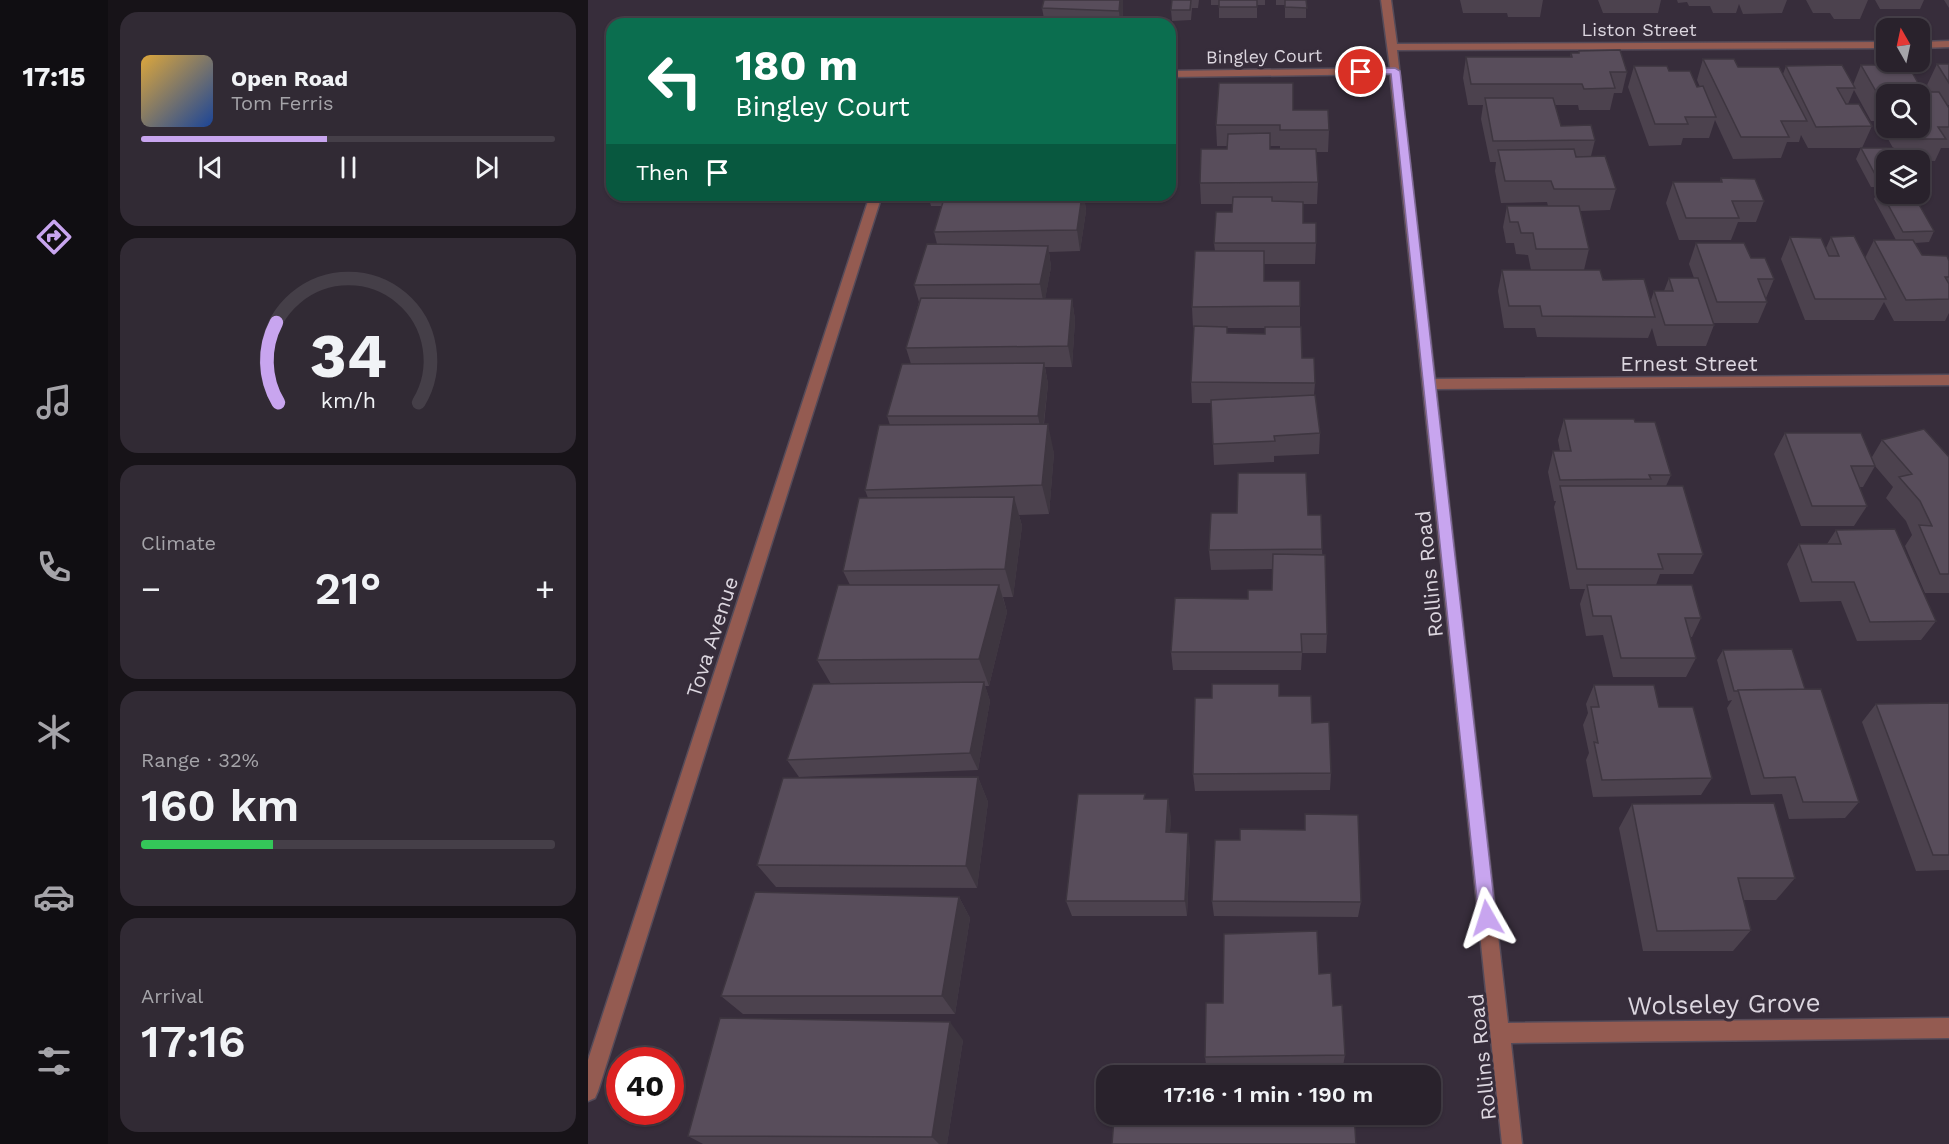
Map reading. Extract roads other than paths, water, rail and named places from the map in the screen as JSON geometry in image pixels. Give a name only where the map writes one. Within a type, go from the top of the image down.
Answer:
[{"type":"street","name":"Rollins Road","points":[[1386,0],[1512,1144]]},
{"type":"street","name":"Liston Street","points":[[1392,47],[1876,45]]},
{"type":"street","points":[[1930,45],[1949,45]]},
{"type":"street","name":"Bingley Court","points":[[1176,74],[1395,71]]},
{"type":"street","name":"Tova Avenue","points":[[588,1091],[874,201]]},
{"type":"street","name":"Ernest Street","points":[[1429,384],[1949,380]]},
{"type":"street","name":"Wolseley Grove","points":[[1500,1034],[1949,1028]]}]
